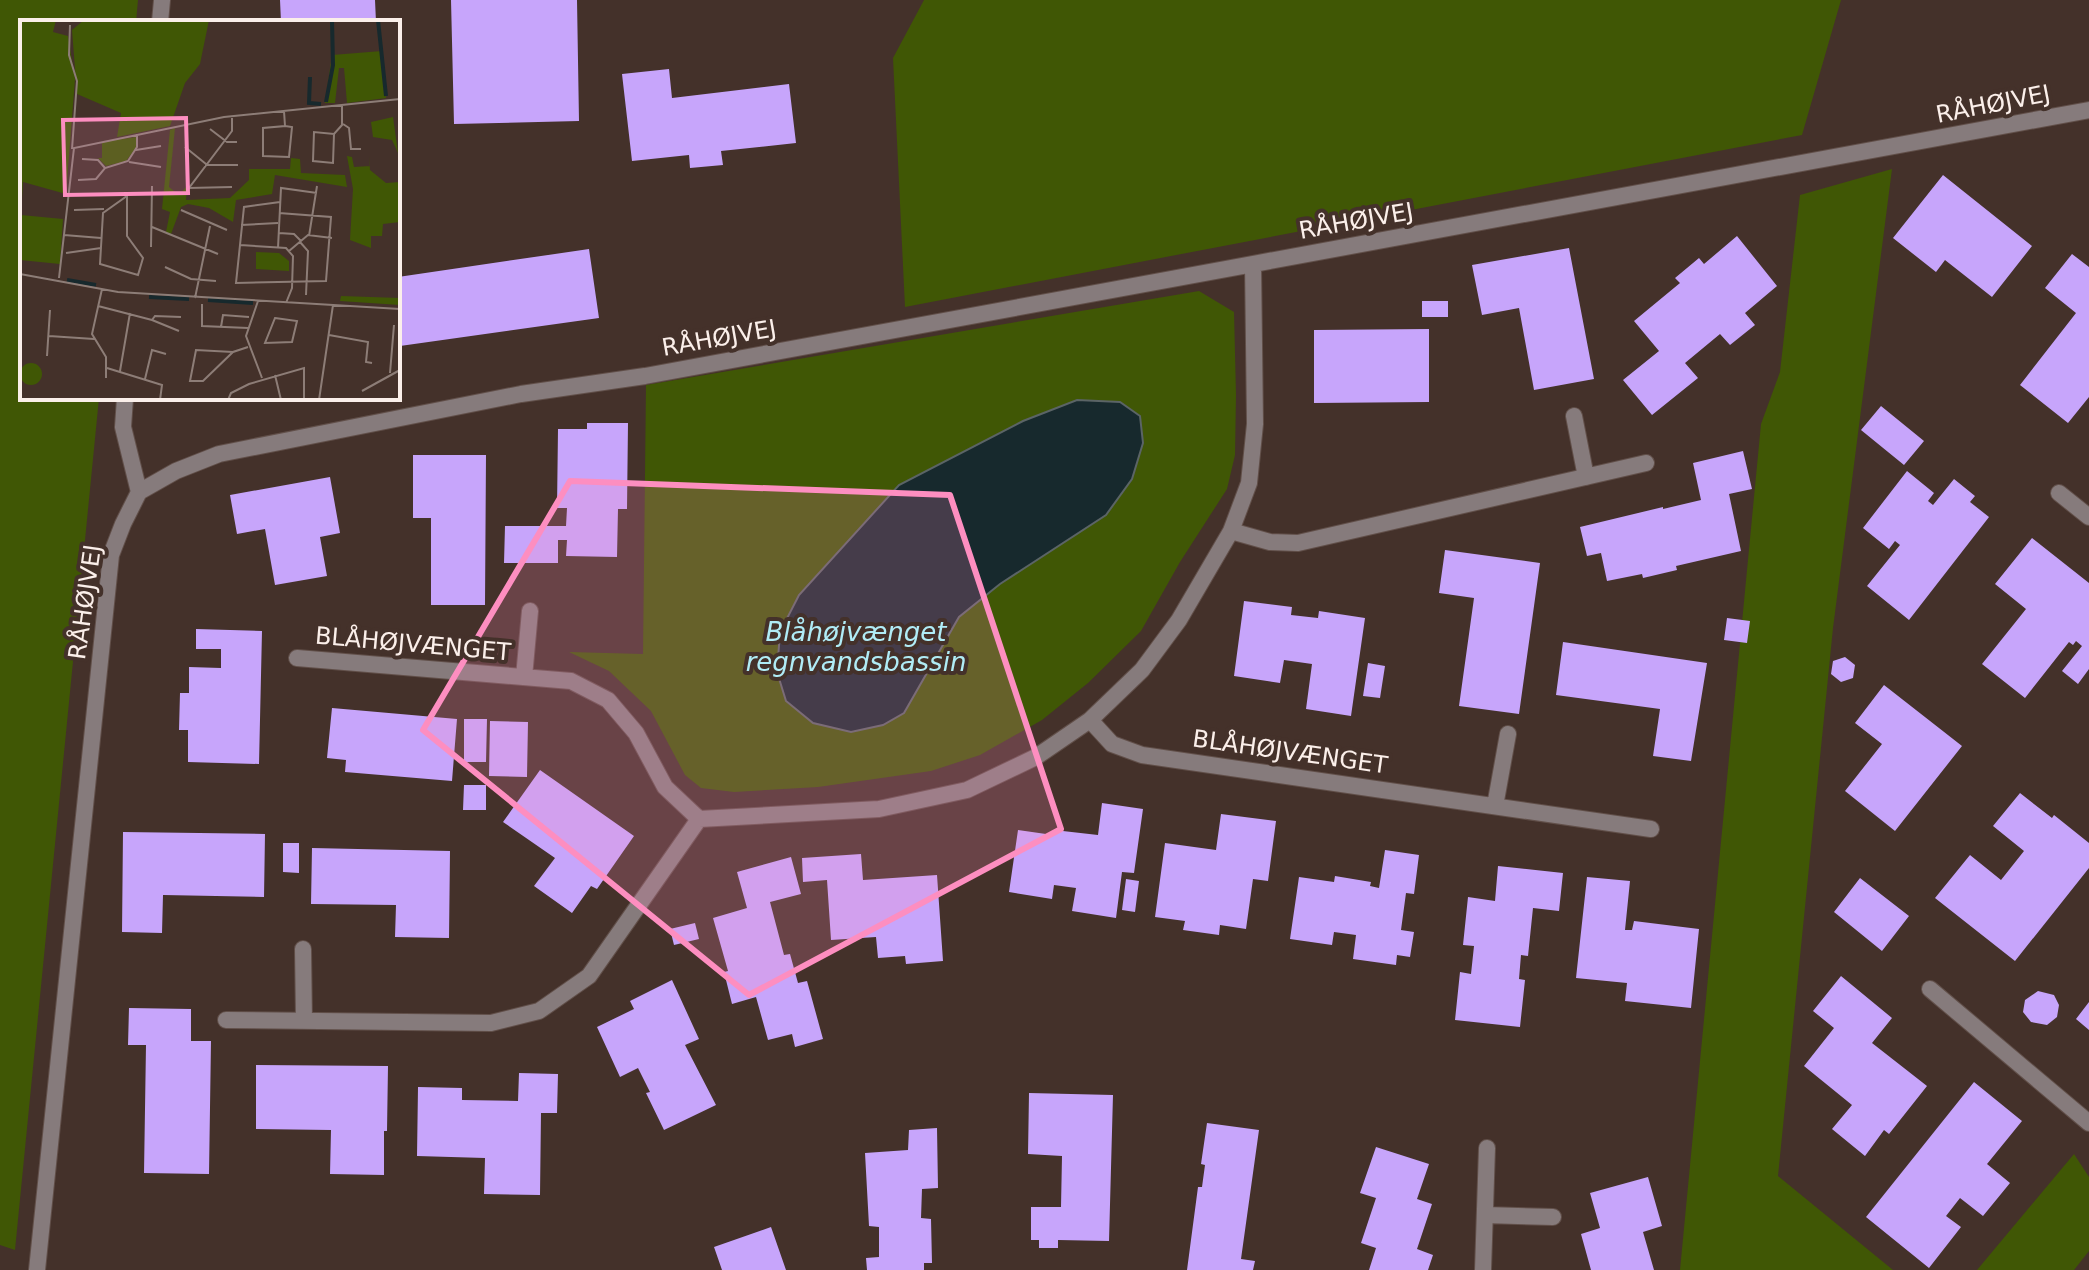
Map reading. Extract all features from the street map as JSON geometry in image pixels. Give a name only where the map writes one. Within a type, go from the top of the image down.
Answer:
[{"type":"street","points":[[160,20],[162,0]]},
{"type":"street","name":"RÅHØJVEJ","points":[[37,1270],[111,555],[139,492],[176,471],[219,454],[521,394],[645,376],[2089,110]]},
{"type":"street","points":[[226,1020],[491,1023],[539,1011],[589,976],[699,819],[879,809],[967,790],[1036,757],[1090,720],[1142,670],[1179,620],[1231,531],[1249,483],[1255,424],[1253,264]]},
{"type":"street","points":[[125,400],[123,427],[139,492]]},
{"type":"street","points":[[1574,416],[1586,477]]},
{"type":"street","points":[[1231,531],[1270,542],[1298,543],[1646,463]]},
{"type":"street","points":[[2059,493],[2089,517]]},
{"type":"street","name":"BLÅHØJVÆNGET","points":[[524,677],[530,611]]},
{"type":"street","name":"BLÅHØJVÆNGET","points":[[297,658],[571,681],[608,700],[636,733],[665,787],[699,819]]},
{"type":"street","name":"BLÅHØJVÆNGET","points":[[1090,720],[1112,744],[1142,755],[1651,829]]},
{"type":"street","points":[[1495,806],[1508,734]]},
{"type":"street","points":[[303,949],[304,1021]]},
{"type":"street","points":[[1930,989],[2089,1123]]},
{"type":"street","points":[[1483,1270],[1487,1148]]},
{"type":"street","points":[[1485,1215],[1553,1217]]},
{"type":"highlighted area","points":[[570,481],[950,495],[1061,829],[749,995],[423,730]]},
{"type":"green space","points":[[0,0],[138,0],[136,20],[20,20],[20,400],[99,400],[15,1250],[0,1245]]},
{"type":"green space","points":[[924,0],[1841,0],[1802,135],[905,307],[893,58]]},
{"type":"green space","points":[[1892,169],[1833,628],[1778,1176],[1893,1270],[1680,1270],[1761,424],[1780,372],[1800,195]]},
{"type":"green space","points":[[1199,291],[1234,312],[1235,455],[1227,489],[1141,631],[1088,683],[1042,720],[980,755],[931,771],[818,787],[734,792],[701,788],[685,775],[651,711],[609,671],[569,652],[643,654],[646,385]]},
{"type":"green space","points":[[2074,1154],[2089,1177],[2089,1251],[2074,1270],[1977,1270]]},
{"type":"water","name":"Blåhøjvænget regnvandsbassin","points":[[1077,400],[1120,402],[1140,416],[1143,443],[1132,479],[1106,515],[1000,584],[959,617],[904,713],[883,725],[851,732],[813,723],[786,701],[777,672],[780,632],[799,595],[899,485],[1023,421]]},
{"type":"building","points":[[280,0],[375,0],[376,20],[281,20]]},
{"type":"building","points":[[451,0],[577,0],[579,121],[454,124]]},
{"type":"building","points":[[669,69],[672,98],[789,84],[796,143],[721,151],[723,165],[690,168],[689,155],[632,161],[622,74]]},
{"type":"building","points":[[1943,175],[2032,246],[1992,297],[1945,260],[1936,272],[1893,238]]},
{"type":"building","points":[[1737,236],[1777,286],[1745,313],[1755,325],[1730,345],[1720,334],[1685,363],[1698,378],[1652,415],[1623,380],[1659,351],[1634,321],[1680,283],[1675,278],[1699,258],[1704,264]]},
{"type":"building","points":[[1569,248],[1594,379],[1534,390],[1519,308],[1482,315],[1472,265]]},
{"type":"building","points":[[589,249],[599,318],[400,346],[400,277]]},
{"type":"building","points":[[2072,254],[2089,267],[2089,397],[2068,423],[2020,385],[2076,313],[2045,288]]},
{"type":"building","points":[[1422,301],[1448,301],[1448,317],[1422,317]]},
{"type":"building","points":[[1429,329],[1429,402],[1314,403],[1314,330]]},
{"type":"building","points":[[1881,406],[1924,441],[1904,465],[1861,430]]},
{"type":"building","points":[[587,423],[628,423],[627,509],[618,509],[617,557],[566,556],[567,540],[558,540],[558,563],[504,563],[505,526],[566,526],[567,508],[557,508],[558,429],[587,429]]},
{"type":"building","points":[[1743,451],[1752,489],[1729,494],[1741,551],[1676,566],[1677,570],[1643,578],[1642,574],[1607,581],[1601,553],[1587,556],[1580,527],[1701,500],[1693,463]]},
{"type":"building","points":[[413,455],[486,455],[485,605],[431,605],[431,518],[413,518]]},
{"type":"building","points":[[1907,471],[1934,493],[1928,501],[1933,505],[1954,479],[1975,496],[1970,502],[1989,517],[1909,620],[1867,586],[1900,545],[1895,541],[1889,549],[1863,528]]},
{"type":"building","points":[[330,477],[340,533],[320,537],[327,576],[275,585],[265,529],[237,534],[230,495]]},
{"type":"building","points":[[2032,538],[2089,583],[2089,669],[2078,684],[2062,671],[2082,646],[2076,641],[2073,645],[2069,642],[2025,698],[1982,664],[2026,609],[1995,584]]},
{"type":"building","points":[[1445,550],[1540,563],[1519,714],[1459,706],[1474,598],[1439,593]]},
{"type":"building","points":[[1244,601],[1292,607],[1291,615],[1318,618],[1319,611],[1365,618],[1351,716],[1306,709],[1312,664],[1284,660],[1280,683],[1234,676]]},
{"type":"building","points":[[1727,618],[1750,621],[1747,643],[1724,640]]},
{"type":"building","points":[[196,629],[262,631],[259,764],[188,762],[188,730],[179,730],[180,693],[189,693],[189,667],[221,668],[221,649],[196,649]]},
{"type":"building","points":[[1563,642],[1707,663],[1691,761],[1653,756],[1660,709],[1556,695]]},
{"type":"building","points":[[1845,657],[1855,665],[1853,678],[1841,682],[1831,674],[1833,661]]},
{"type":"building","points":[[1368,663],[1385,666],[1380,698],[1363,696]]},
{"type":"building","points":[[1884,685],[1962,746],[1895,831],[1845,791],[1882,744],[1855,723]]},
{"type":"building","points":[[332,708],[457,719],[452,781],[345,772],[346,760],[327,758]]},
{"type":"building","points":[[464,719],[487,719],[486,762],[464,762]]},
{"type":"building","points":[[490,721],[528,722],[527,777],[489,776]]},
{"type":"building","points":[[540,770],[634,836],[597,889],[591,886],[572,913],[534,886],[555,858],[503,822]]},
{"type":"building","points":[[464,785],[486,785],[486,810],[463,810]]},
{"type":"building","points":[[2020,793],[2089,843],[2089,868],[2015,961],[1935,898],[1970,855],[2001,880],[2024,851],[1993,826]]},
{"type":"building","points":[[1102,803],[1143,809],[1134,873],[1122,872],[1116,918],[1072,911],[1076,888],[1054,885],[1052,899],[1009,892],[1018,830],[1053,835],[1054,830],[1098,835]]},
{"type":"building","points":[[1221,814],[1276,821],[1268,881],[1253,879],[1246,929],[1220,925],[1219,935],[1183,930],[1185,921],[1155,917],[1165,843],[1216,850]]},
{"type":"building","points":[[123,832],[265,834],[264,897],[163,895],[162,933],[122,932]]},
{"type":"building","points":[[283,843],[299,843],[299,873],[283,872]]},
{"type":"building","points":[[312,848],[450,851],[449,938],[395,937],[396,905],[311,904]]},
{"type":"building","points":[[1385,850],[1419,855],[1414,894],[1406,893],[1401,930],[1414,932],[1410,957],[1397,955],[1396,965],[1353,959],[1356,935],[1334,932],[1332,945],[1290,939],[1299,877],[1334,882],[1335,876],[1371,882],[1370,886],[1379,888]]},
{"type":"building","points":[[861,854],[863,880],[937,875],[943,961],[906,964],[905,956],[878,958],[876,937],[831,940],[827,880],[803,882],[802,858]]},
{"type":"building","points":[[791,857],[801,894],[770,902],[784,955],[790,954],[798,983],[807,981],[823,1039],[795,1047],[792,1034],[768,1040],[756,997],[732,1004],[724,972],[728,971],[713,918],[747,908],[737,872]]},
{"type":"building","points":[[1498,866],[1563,873],[1559,911],[1533,908],[1528,956],[1521,955],[1519,979],[1525,980],[1520,1027],[1455,1020],[1460,972],[1471,974],[1474,946],[1463,945],[1468,897],[1495,901]]},
{"type":"building","points":[[1587,877],[1630,881],[1625,930],[1632,930],[1634,921],[1699,929],[1691,1008],[1625,1001],[1627,983],[1576,978]]},
{"type":"building","points":[[1860,878],[1909,916],[1882,951],[1834,912]]},
{"type":"building","points":[[1126,879],[1139,881],[1135,912],[1122,910]]},
{"type":"building","points":[[695,923],[699,939],[674,945],[670,929]]},
{"type":"building","points":[[1841,976],[1892,1018],[1872,1043],[1927,1086],[1889,1134],[1884,1130],[1865,1156],[1832,1129],[1852,1105],[1804,1066],[1834,1028],[1813,1011]]},
{"type":"building","points":[[672,980],[699,1039],[685,1045],[716,1105],[664,1130],[638,1068],[620,1077],[597,1027],[634,1009],[630,1001]]},
{"type":"building","points":[[2038,991],[2054,995],[2059,1005],[2057,1017],[2047,1025],[2031,1022],[2023,1012],[2025,1000]]},
{"type":"building","points":[[2089,1002],[2089,1030],[2076,1019]]},
{"type":"building","points":[[129,1008],[191,1009],[191,1041],[211,1041],[209,1174],[144,1173],[146,1045],[128,1045]]},
{"type":"building","points":[[256,1065],[388,1066],[384,1175],[330,1174],[331,1130],[256,1129]]},
{"type":"building","points":[[519,1073],[558,1074],[557,1113],[541,1113],[540,1195],[484,1194],[485,1158],[417,1156],[418,1087],[462,1088],[462,1100],[518,1101]]},
{"type":"building","points":[[1974,1082],[2022,1121],[1987,1164],[2010,1183],[1983,1216],[1960,1198],[1946,1216],[1961,1227],[1929,1268],[1866,1217]]},
{"type":"building","points":[[1029,1093],[1113,1095],[1109,1241],[1058,1240],[1058,1248],[1039,1248],[1039,1240],[1031,1240],[1031,1207],[1061,1207],[1062,1156],[1028,1154]]},
{"type":"building","points":[[1207,1123],[1259,1130],[1241,1259],[1255,1261],[1253,1270],[1187,1270],[1198,1187],[1202,1187],[1205,1165],[1201,1164]]},
{"type":"building","points":[[937,1128],[938,1188],[922,1189],[921,1218],[931,1219],[932,1263],[924,1263],[924,1270],[867,1270],[866,1258],[879,1257],[879,1227],[869,1226],[865,1153],[908,1150],[909,1130]]},
{"type":"building","points":[[1376,1147],[1429,1164],[1417,1199],[1432,1204],[1417,1249],[1433,1255],[1428,1270],[1369,1270],[1376,1248],[1361,1243],[1376,1198],[1360,1193]]},
{"type":"building","points":[[1648,1177],[1662,1226],[1643,1232],[1654,1270],[1591,1270],[1581,1234],[1600,1228],[1590,1193]]},
{"type":"building","points":[[771,1227],[786,1270],[722,1270],[714,1247]]}]
